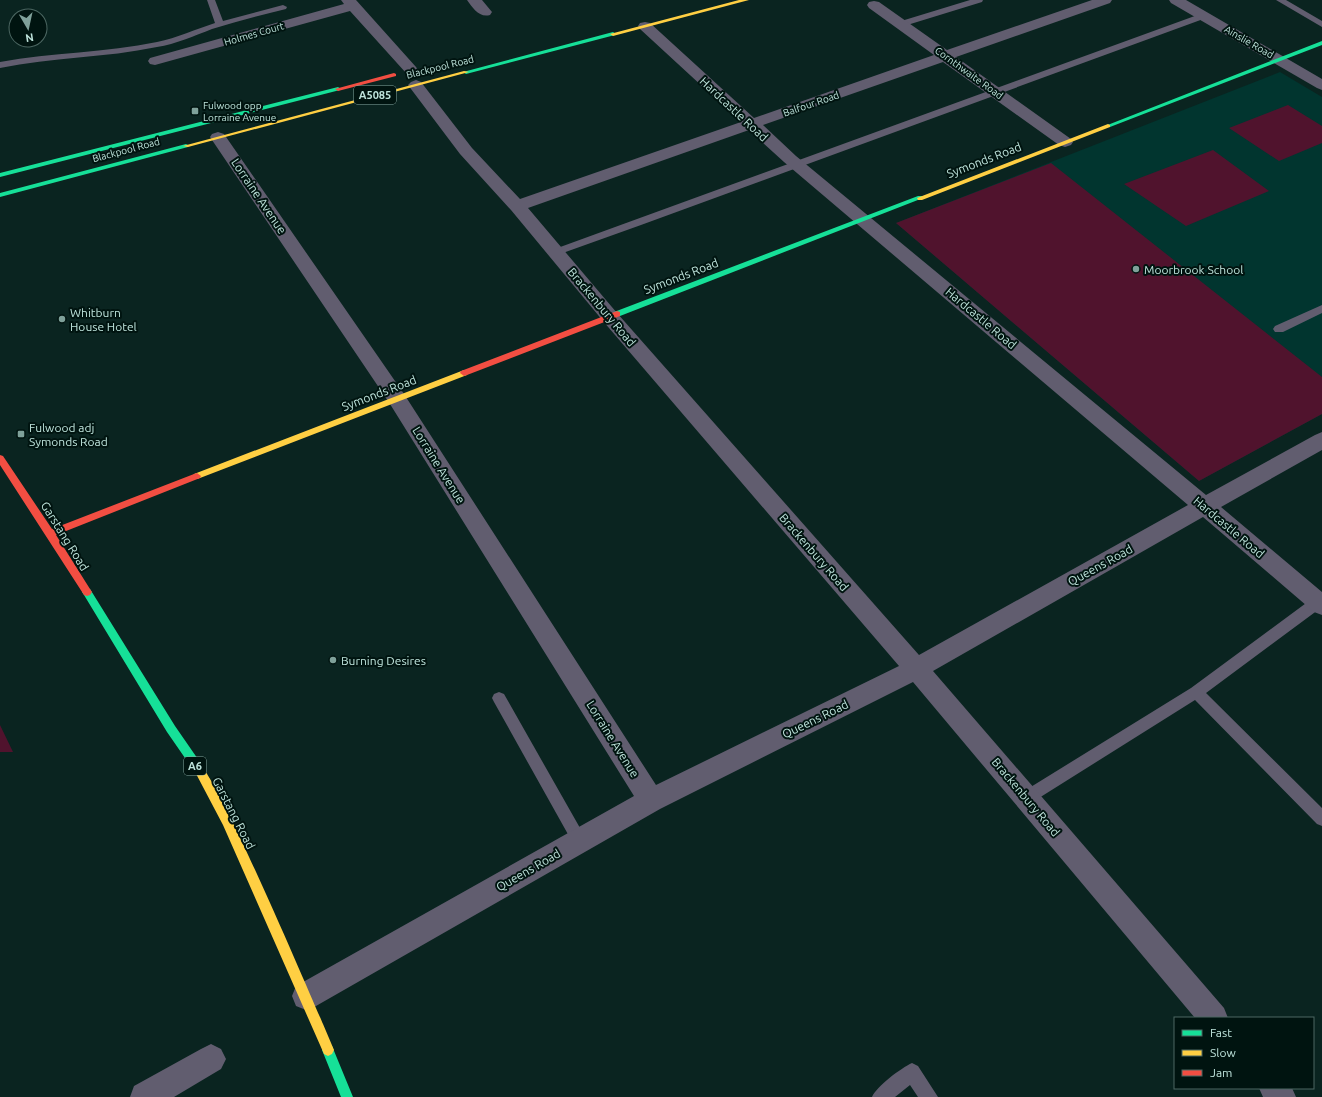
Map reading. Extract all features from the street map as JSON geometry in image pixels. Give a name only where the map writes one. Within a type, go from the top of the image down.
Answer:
[{"type":"main road","name":"Blackpool Road","points":[[0,175],[415,75],[645,26],[746,0]]},
{"type":"main road","name":"Symonds Road","points":[[50,533],[1322,43]]},
{"type":"main road","name":"Blackpool Road","points":[[2,195],[218,137],[415,75]]},
{"type":"main road","name":"Garstang Road","points":[[0,458],[50,533],[171,729],[207,782],[306,996],[346,1097]]},
{"type":"street","points":[[474,0],[485,12]]},
{"type":"street","name":"Balfour Road","points":[[517,206],[1105,0]]},
{"type":"street","name":"Ainslie Road","points":[[1176,0],[1322,85]]},
{"type":"street","name":"Brackenbury Road","points":[[350,3],[415,75],[466,151],[517,206],[610,317],[916,669],[1213,1017]]},
{"type":"street","name":"Holmes Court","points":[[155,61],[350,3]]},
{"type":"street","name":"Cornthwaite Road","points":[[874,5],[1065,142]]},
{"type":"street","name":"Hardcastle Road","points":[[645,26],[793,162],[1321,602]]},
{"type":"street","name":"Lorraine Avenue","points":[[218,137],[397,399],[651,800]]},
{"type":"street","name":"Queens Road","points":[[306,996],[651,800],[916,669],[1322,440]]},
{"type":"street","points":[[145,1097],[211,1059]]},
{"type":"street","points":[[1275,1089],[1281,1097]]},
{"type":"lane","points":[[211,0],[220,24]]},
{"type":"lane","points":[[901,24],[979,0]]},
{"type":"lane","points":[[1280,0],[1322,24]]},
{"type":"lane","points":[[0,65],[20,60],[96,54],[172,42],[220,24],[282,7]]},
{"type":"lane","points":[[556,252],[793,162],[1204,16]]},
{"type":"lane","points":[[1279,329],[1322,309]]},
{"type":"lane","points":[[1026,798],[1196,692],[1321,602]]},
{"type":"lane","points":[[1196,692],[1322,819]]},
{"type":"lane","points":[[499,698],[579,840]]},
{"type":"lane","points":[[881,1097],[912,1072],[929,1097]]},
{"type":"shaded area","name":"Moorbrook School","points":[[1280,72],[1322,97],[1322,414],[1199,481],[896,223]]},
{"type":"shaded area","points":[[1288,105],[1322,126],[1322,143],[1279,161],[1229,128]]},
{"type":"shaded area","points":[[1213,150],[1269,191],[1186,226],[1124,184]]},
{"type":"shaded area","points":[[1051,163],[1322,377],[1322,414],[1199,481],[896,223]]},
{"type":"shaded area","points":[[0,725],[13,752],[0,752]]},
{"type":"traffic: fast","points":[[466,72],[613,34]]},
{"type":"traffic: fast","points":[[1108,126],[1322,43]]},
{"type":"traffic: fast","points":[[0,175],[338,89]]},
{"type":"traffic: fast","points":[[0,195],[186,146]]},
{"type":"traffic: fast","points":[[617,314],[920,198]]},
{"type":"traffic: fast","points":[[87,592],[171,729],[198,768]]},
{"type":"traffic: fast","points":[[328,1050],[347,1097]]},
{"type":"traffic: slow","points":[[613,34],[746,0]]},
{"type":"traffic: slow","points":[[186,146],[466,72]]},
{"type":"traffic: slow","points":[[920,198],[1108,126]]},
{"type":"traffic: slow","points":[[197,476],[464,373]]},
{"type":"traffic: slow","points":[[198,768],[227,821],[328,1050]]},
{"type":"traffic: jam","points":[[338,89],[394,75]]},
{"type":"traffic: jam","points":[[464,373],[617,314]]},
{"type":"traffic: jam","points":[[0,458],[87,592]]},
{"type":"traffic: jam","points":[[50,533],[197,476]]},
{"type":"place","name":"Fulwood opp Lorraine Avenue","points":[[195,111]]},
{"type":"place","name":"Moorbrook School","points":[[1136,269]]},
{"type":"place","name":"Whitburn House Hotel","points":[[62,319]]},
{"type":"place","name":"Fulwood adj Symonds Road","points":[[21,434]]},
{"type":"place","name":"Burning Desires","points":[[333,660]]}]
